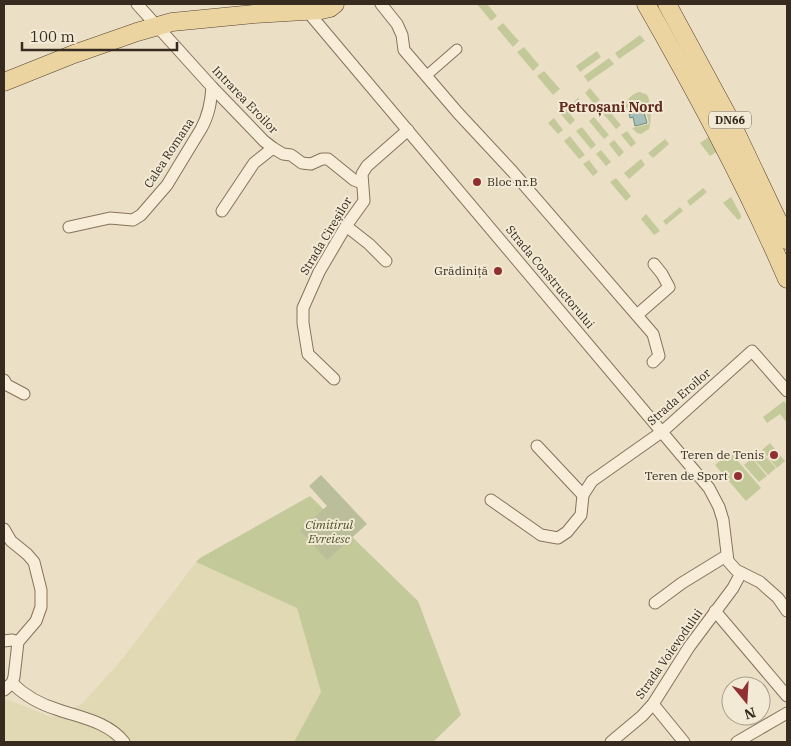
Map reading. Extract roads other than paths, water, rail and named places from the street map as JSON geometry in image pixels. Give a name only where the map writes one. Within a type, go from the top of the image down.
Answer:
[{"type":"main road","points":[[4,82],[74,54],[157,26],[259,9],[326,10],[335,4]]},
{"type":"main road","name":"DN66","points":[[646,4],[743,146],[787,240]]},
{"type":"main road","name":"DN66","points":[[667,4],[728,152],[787,279]]},
{"type":"street","name":"Intrarea Eroilor","points":[[137,4],[264,141],[273,148],[306,164],[328,159]]},
{"type":"street","points":[[381,4],[397,24],[402,35],[404,50],[653,334],[658,346],[659,356],[652,362]]},
{"type":"street","name":"Strada Constructorului","points":[[301,9],[408,130],[709,488],[715,498],[724,527],[726,556]]},
{"type":"street","points":[[426,76],[458,50]]},
{"type":"street","name":"Calea Romana","points":[[69,227],[110,218],[133,220],[141,215],[171,179],[206,119],[212,87]]},
{"type":"street","name":"Strada Cireșilor","points":[[334,379],[308,354],[303,323],[303,308],[319,272],[346,226],[364,201],[362,174],[367,166],[408,130]]},
{"type":"street","points":[[222,211],[254,163],[273,148]]},
{"type":"street","name":"Strada Cireșilor","points":[[328,159],[354,180],[362,183]]},
{"type":"street","points":[[346,226],[369,244],[386,261]]},
{"type":"street","points":[[637,315],[669,287],[654,264]]},
{"type":"street","name":"Strada Eroilor","points":[[491,500],[541,535],[558,538],[567,532],[581,515],[583,495],[592,481],[663,431],[752,351],[787,391]]},
{"type":"street","points":[[4,380],[7,385],[24,394]]},
{"type":"street","points":[[537,446],[583,495]]},
{"type":"street","points":[[4,529],[11,541],[34,562],[41,590],[41,607],[36,621],[18,642],[8,686],[57,710],[76,715],[110,729],[124,742]]},
{"type":"street","points":[[655,603],[682,583],[726,556],[731,566],[760,582],[778,598],[787,611]]},
{"type":"street","name":"Strada Voievodului","points":[[611,742],[621,738],[653,704],[689,647],[733,588],[741,573]]},
{"type":"street","points":[[716,611],[787,696]]},
{"type":"street","points":[[4,641],[12,640],[18,642]]},
{"type":"street","points":[[653,704],[684,742]]},
{"type":"street","points":[[737,742],[787,713]]},
{"type":"water","points":[[639,107],[640,112],[644,112],[647,123],[635,126],[633,117],[630,118],[628,109]]},
{"type":"place","name":"Bloc nr.B","points":[[477,182]]},
{"type":"place","name":"Grădiniță","points":[[498,271]]},
{"type":"place","name":"Teren de Tenis","points":[[774,455]]},
{"type":"place","name":"Teren de Sport","points":[[738,476]]},
{"type":"district","name":"Petroșani Nord","points":[[611,107]]},
{"type":"park label","name":"Cimitirul Evreiesc","points":[[329,532]]}]
